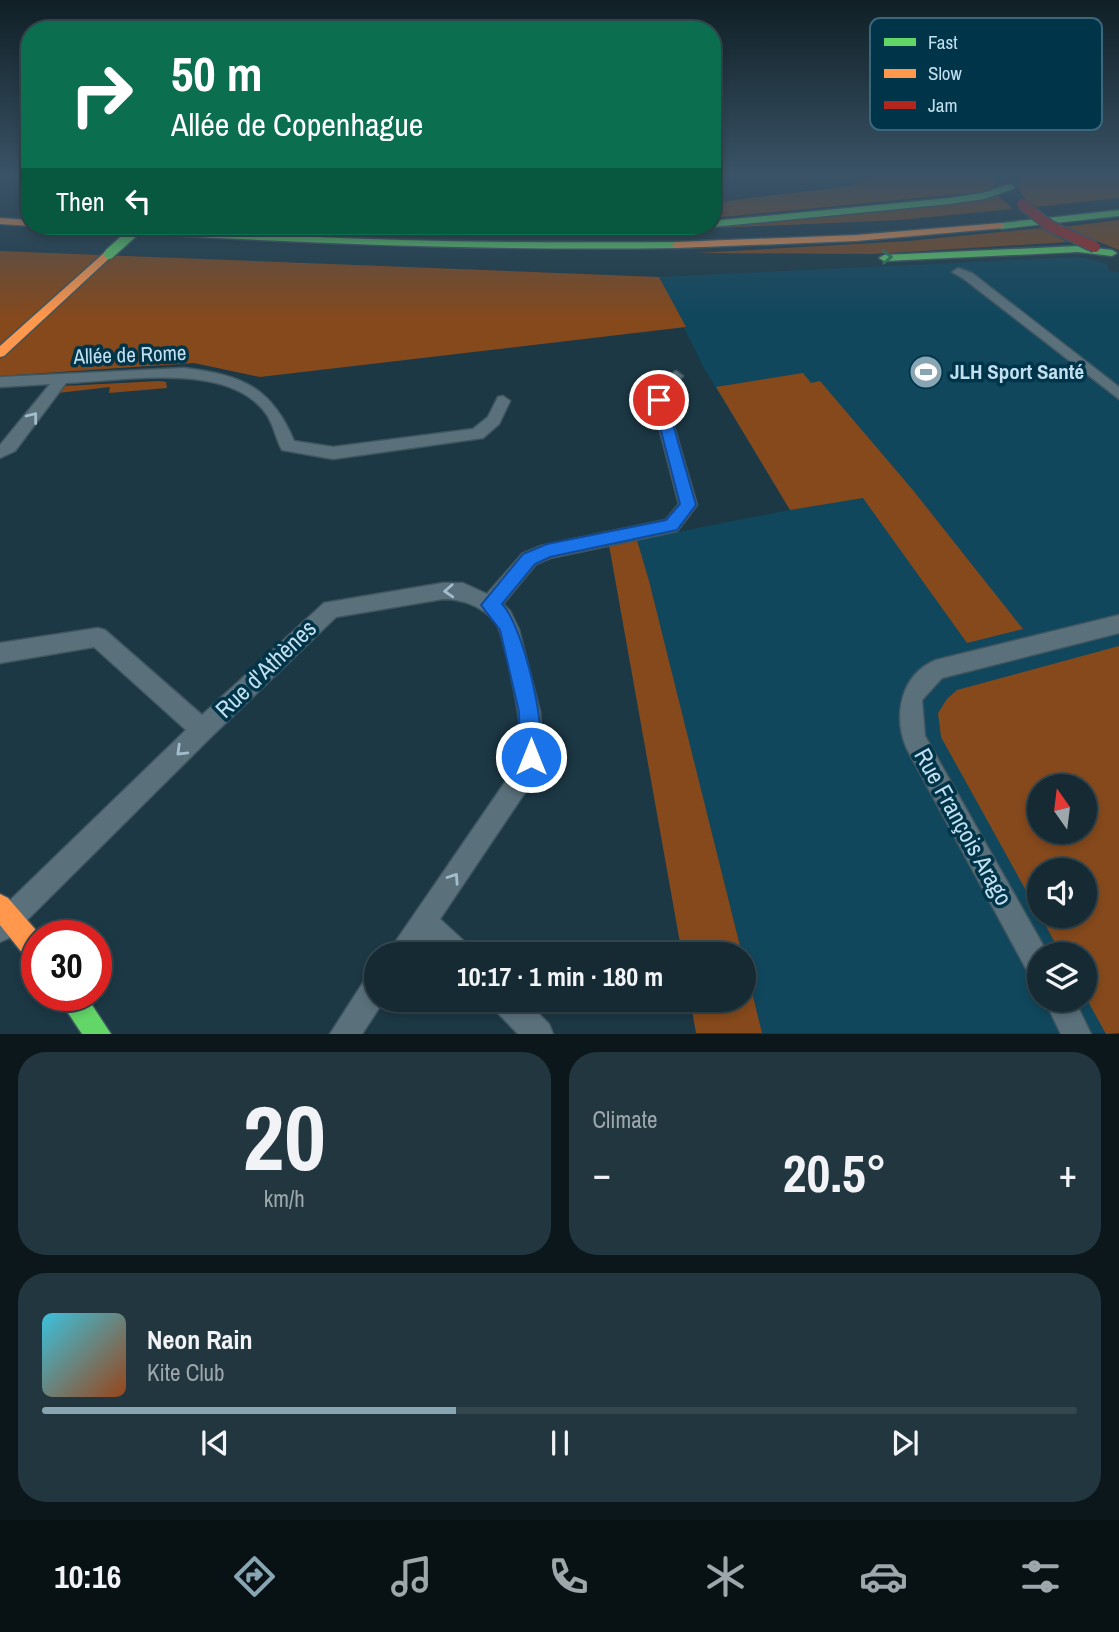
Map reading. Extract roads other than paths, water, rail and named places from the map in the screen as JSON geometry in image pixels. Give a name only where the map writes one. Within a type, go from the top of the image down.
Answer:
[{"type":"main road","points":[[721,233],[920,222]]},
{"type":"main road","points":[[190,235],[276,241],[666,246],[863,237],[1020,222]]},
{"type":"main road","points":[[1045,222],[1095,247],[1116,254]]},
{"type":"main road","points":[[0,353],[130,235]]},
{"type":"main road","points":[[374,235],[504,242],[665,235]]},
{"type":"main road","points":[[504,242],[530,235]]},
{"type":"main road","points":[[504,242],[539,256],[745,259]]},
{"type":"main road","points":[[870,258],[1078,249],[1116,254]]},
{"type":"main road","points":[[4,918],[21,935]]},
{"type":"main road","points":[[81,1011],[99,1034]]},
{"type":"street","points":[[958,272],[968,276],[1119,394]]},
{"type":"street","name":"Allée de Rome","points":[[0,382],[184,373],[208,375],[242,386],[272,411],[288,446],[333,453],[477,434],[494,420],[503,401]]},
{"type":"street","points":[[410,942],[520,780],[531,757],[529,712],[509,630],[503,617],[490,605],[529,559],[547,551],[671,526],[688,505],[659,400],[662,386],[676,376]]},
{"type":"street","points":[[0,452],[9,447],[63,378]]},
{"type":"street","name":"Rue d'Athènes","points":[[4,918],[331,609],[443,591],[463,591],[490,605]]},
{"type":"street","name":"Rue François Arago","points":[[1027,943],[914,739],[909,706],[919,685],[936,670],[1119,624]]},
{"type":"street","points":[[0,653],[98,637],[202,730]]},
{"type":"street","points":[[424,922],[445,942]]},
{"type":"street","points":[[344,1034],[364,1005]]},
{"type":"street","points":[[517,1012],[539,1034]]},
{"type":"street","points":[[1065,1012],[1077,1034]]},
{"type":"place","name":"JLH Sport Santé","points":[[926,372]]}]
